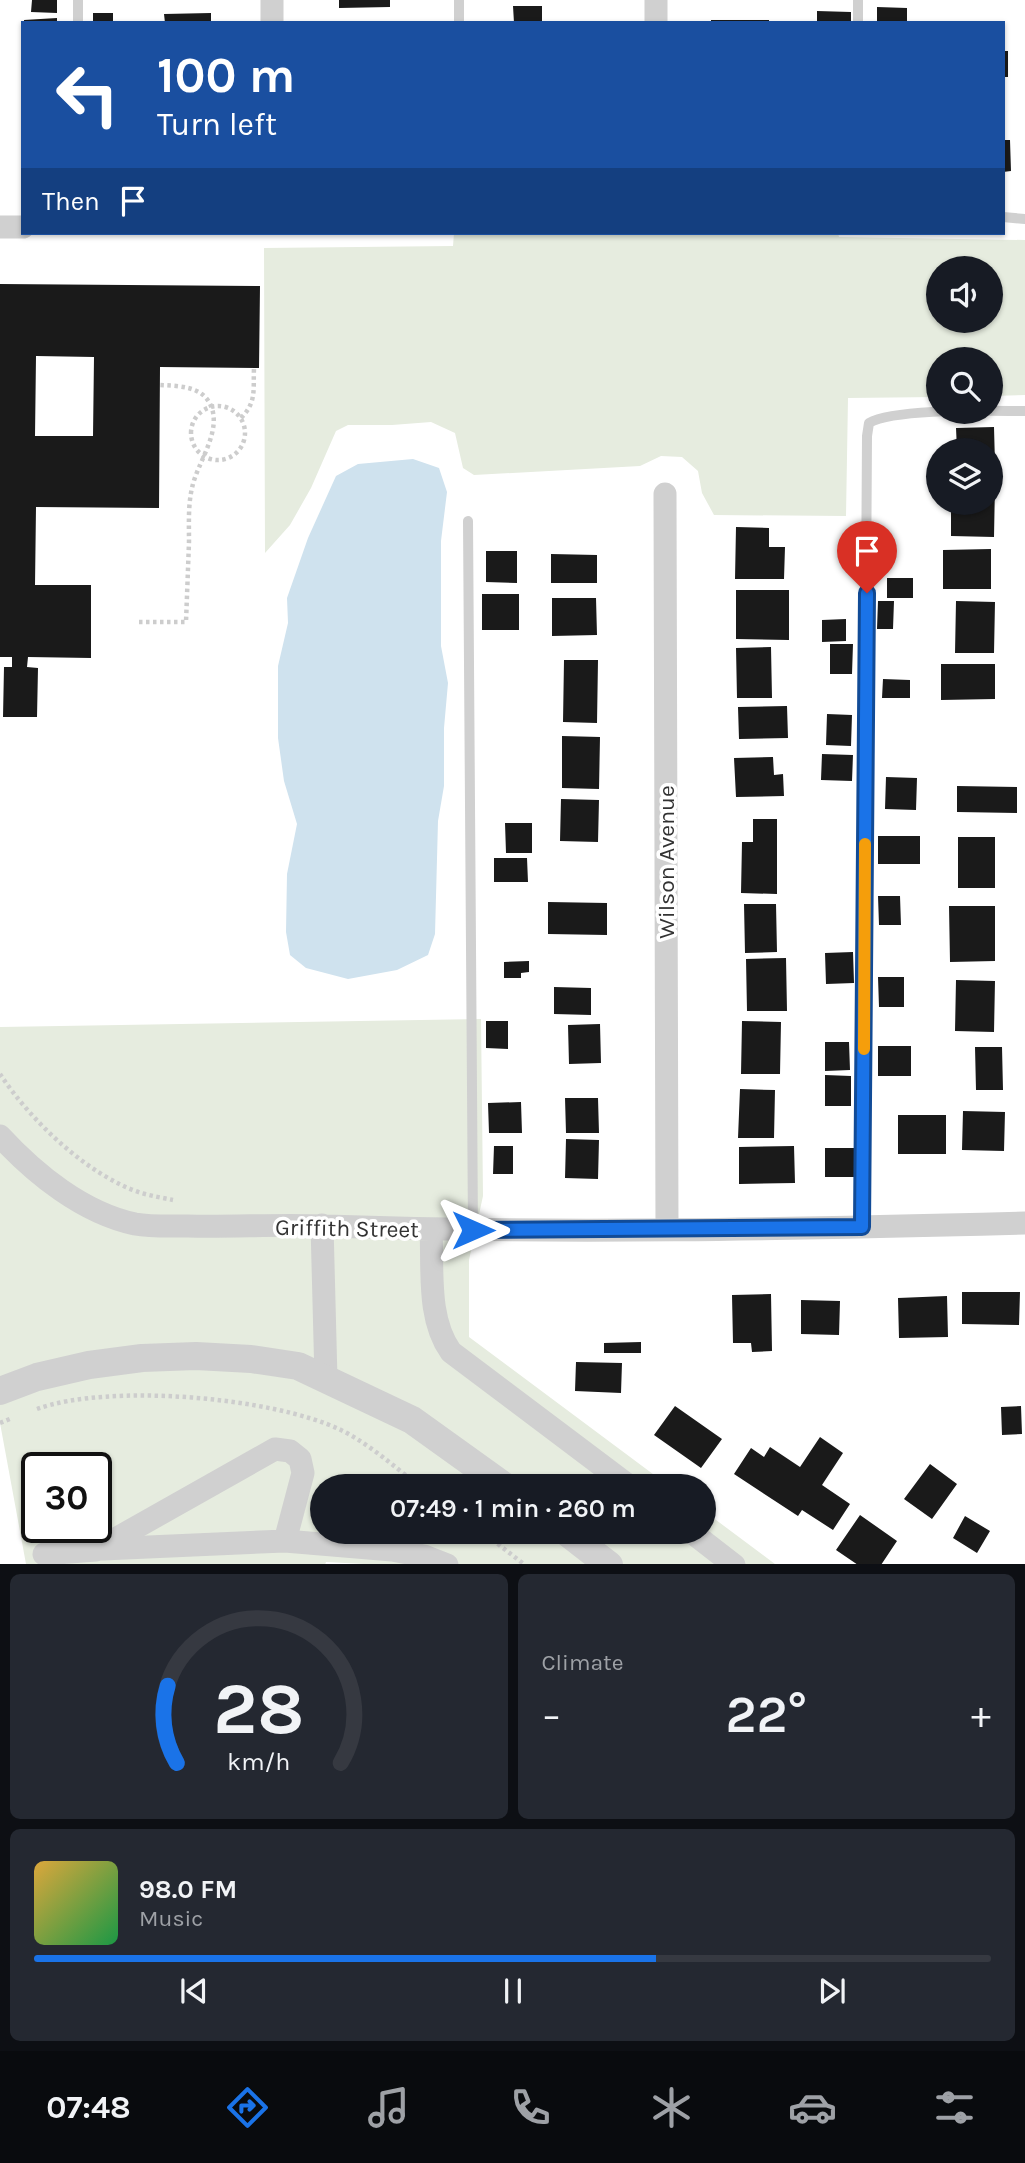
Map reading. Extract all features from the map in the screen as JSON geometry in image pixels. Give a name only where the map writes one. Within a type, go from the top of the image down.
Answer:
[{"type":"street","points":[[272,0],[272,21]]},
{"type":"street","points":[[656,0],[656,21]]},
{"type":"street","points":[[0,227],[21,228]]},
{"type":"street","name":"Wilson Avenue","points":[[664,494],[667,1229]]},
{"type":"street","name":"Griffith Street","points":[[0,1136],[19,1157],[55,1185],[101,1213],[136,1224],[473,1230],[1025,1223]]},
{"type":"street","points":[[322,1226],[326,1379]]},
{"type":"street","points":[[431,1230],[435,1316],[441,1338],[451,1352],[613,1474]]},
{"type":"street","points":[[0,1391],[37,1377],[89,1365],[169,1357],[251,1359],[298,1366],[412,1420],[487,1474]]},
{"type":"street","points":[[96,1550],[275,1449],[290,1451],[300,1460],[303,1473],[285,1541]]},
{"type":"street","points":[[44,1555],[285,1541],[392,1550],[447,1564]]},
{"type":"street","points":[[583,1544],[610,1564]]},
{"type":"street","points":[[707,1544],[734,1564]]},
{"type":"lane","points":[[78,0],[78,21]]},
{"type":"lane","points":[[459,21],[460,0]]},
{"type":"lane","points":[[858,0],[858,21]]},
{"type":"lane","points":[[1005,217],[1025,219]]},
{"type":"lane","points":[[862,1227],[869,423],[878,418],[928,413],[1025,411]]},
{"type":"lane","points":[[468,521],[473,1230]]},
{"type":"path","points":[[241,418],[251,408],[254,368]]},
{"type":"path","points":[[139,622],[187,622],[192,489],[212,433],[214,419],[212,407],[206,397],[194,389],[160,385]]},
{"type":"path","points":[[212,407],[226,407],[241,418],[245,434],[240,450],[225,460],[202,456],[195,447],[191,430],[200,413],[212,407]]},
{"type":"path","points":[[0,1074],[39,1122],[76,1157],[140,1192],[177,1201],[173,1226]]},
{"type":"path","points":[[28,1412],[52,1403],[86,1398],[136,1396],[221,1400],[314,1419],[342,1431],[378,1452],[405,1474]]},
{"type":"path","points":[[0,1423],[15,1416]]},
{"type":"path","points":[[498,1544],[525,1564]]},
{"type":"shaded area","points":[[454,235],[838,235],[1025,240],[1025,395],[1003,396],[1003,347],[926,347],[926,397],[848,398],[846,516],[714,515],[702,493],[698,471],[682,457],[661,456],[640,466],[474,475],[463,468],[455,433],[431,422],[348,425],[336,431],[311,488],[290,525],[265,553],[264,248],[453,246]]},
{"type":"shaded area","points":[[481,1019],[483,1196],[469,1260],[469,1337],[653,1474],[310,1474],[310,1544],[716,1544],[716,1520],[775,1564],[26,1564],[22,1543],[112,1543],[112,1452],[21,1452],[21,1537],[0,1423],[0,1027]]},
{"type":"water","points":[[413,459],[439,468],[447,492],[441,541],[441,646],[448,683],[444,728],[444,786],[438,821],[435,934],[428,955],[397,970],[348,979],[306,968],[290,955],[286,932],[287,874],[297,824],[284,781],[278,738],[278,666],[288,623],[287,598],[308,538],[336,476],[358,464]]},
{"type":"building","points":[[32,0],[57,0],[57,13],[31,12]]},
{"type":"building","points":[[339,0],[390,0],[390,7],[339,8]]},
{"type":"building","points":[[513,6],[542,6],[542,21],[514,21]]},
{"type":"building","points":[[877,7],[907,8],[907,21],[877,21]]},
{"type":"building","points":[[817,11],[851,12],[851,21],[817,21]]},
{"type":"building","points":[[93,13],[113,13],[113,21],[93,21]]},
{"type":"building","points":[[211,13],[211,21],[165,21],[164,14]]},
{"type":"building","points":[[57,18],[57,21],[24,20]]},
{"type":"building","points":[[711,20],[769,20],[769,21]]},
{"type":"building","points":[[1005,51],[1008,51],[1008,77],[1005,77]]},
{"type":"building","points":[[1005,140],[1010,140],[1011,171],[1005,172]]},
{"type":"building","points":[[0,284],[260,286],[259,368],[160,367],[159,508],[36,507],[35,585],[91,585],[91,658],[28,657],[27,667],[38,668],[37,717],[3,717],[4,667],[12,667],[12,657],[0,657]],"holes":[[[36,356],[94,357],[93,436],[35,436]]]},
{"type":"building","points":[[994,427],[994,438],[956,438],[956,428]]},
{"type":"building","points":[[951,515],[994,515],[994,537],[951,536]]},
{"type":"building","points":[[736,527],[769,528],[769,547],[785,547],[784,579],[735,579]]},
{"type":"building","points":[[991,549],[991,589],[943,589],[943,550]]},
{"type":"building","points":[[486,551],[517,551],[517,583],[486,582]]},
{"type":"building","points":[[551,554],[597,555],[597,583],[551,583]]},
{"type":"building","points":[[887,578],[913,578],[913,598],[887,598]]},
{"type":"building","points":[[736,590],[789,590],[789,640],[736,639]]},
{"type":"building","points":[[482,594],[519,594],[519,630],[482,630]]},
{"type":"building","points":[[552,598],[596,598],[597,635],[552,636]]},
{"type":"building","points":[[878,601],[894,601],[893,629],[877,629]]},
{"type":"building","points":[[956,601],[995,602],[994,653],[955,653]]},
{"type":"building","points":[[846,619],[846,641],[822,642],[822,620]]},
{"type":"building","points":[[830,644],[853,644],[852,674],[830,674]]},
{"type":"building","points":[[771,647],[772,698],[737,698],[736,648]]},
{"type":"building","points":[[564,660],[598,660],[597,723],[563,722]]},
{"type":"building","points":[[941,664],[995,664],[995,699],[941,700]]},
{"type":"building","points":[[883,679],[910,680],[910,698],[882,698]]},
{"type":"building","points":[[787,706],[788,738],[739,739],[738,707]]},
{"type":"building","points":[[827,714],[852,715],[851,746],[826,745]]},
{"type":"building","points":[[562,736],[600,737],[599,789],[562,788]]},
{"type":"building","points":[[822,754],[853,755],[852,781],[821,780]]},
{"type":"building","points":[[773,757],[774,775],[783,774],[784,796],[736,797],[734,758]]},
{"type":"building","points":[[886,777],[917,778],[916,810],[885,809]]},
{"type":"building","points":[[957,786],[1017,787],[1017,813],[957,812]]},
{"type":"building","points":[[561,799],[599,800],[598,842],[560,841]]},
{"type":"building","points":[[753,819],[777,819],[777,894],[741,893],[742,842],[753,842]]},
{"type":"building","points":[[505,823],[532,823],[532,853],[506,853]]},
{"type":"building","points":[[878,836],[920,836],[920,864],[878,864]]},
{"type":"building","points":[[958,837],[995,837],[995,888],[958,888]]},
{"type":"building","points":[[494,858],[527,858],[528,882],[494,882]]},
{"type":"building","points":[[878,896],[900,896],[901,925],[879,925]]},
{"type":"building","points":[[548,902],[607,903],[607,935],[548,934]]},
{"type":"building","points":[[744,904],[776,904],[777,952],[745,953]]},
{"type":"building","points":[[949,906],[995,906],[995,961],[950,962]]},
{"type":"building","points":[[853,952],[854,983],[826,984],[825,953]]},
{"type":"building","points":[[786,958],[787,1011],[747,1011],[746,959]]},
{"type":"building","points":[[529,961],[529,972],[521,973],[521,978],[504,978],[504,962]]},
{"type":"building","points":[[878,977],[904,977],[904,1007],[879,1007]]},
{"type":"building","points":[[956,980],[995,981],[994,1032],[955,1031]]},
{"type":"building","points":[[554,987],[591,988],[591,1015],[554,1014]]},
{"type":"building","points":[[486,1021],[508,1021],[508,1049],[486,1048]]},
{"type":"building","points":[[742,1021],[781,1022],[780,1074],[741,1074]]},
{"type":"building","points":[[600,1024],[601,1063],[569,1064],[568,1025]]},
{"type":"building","points":[[825,1042],[849,1042],[850,1070],[825,1071]]},
{"type":"building","points":[[878,1046],[911,1046],[911,1076],[878,1076]]},
{"type":"building","points":[[975,1047],[1002,1047],[1003,1090],[976,1090]]},
{"type":"building","points":[[825,1075],[851,1076],[851,1106],[825,1106]]},
{"type":"building","points":[[740,1089],[775,1090],[774,1138],[738,1138]]},
{"type":"building","points":[[565,1098],[598,1098],[599,1133],[566,1133]]},
{"type":"building","points":[[521,1102],[522,1133],[489,1133],[488,1103]]},
{"type":"building","points":[[963,1111],[1005,1112],[1004,1151],[962,1150]]},
{"type":"building","points":[[898,1115],[946,1115],[946,1154],[898,1154]]},
{"type":"building","points":[[566,1139],[599,1140],[598,1179],[565,1178]]},
{"type":"building","points":[[494,1146],[513,1146],[513,1174],[493,1174]]},
{"type":"building","points":[[794,1146],[795,1183],[739,1184],[739,1147]]},
{"type":"building","points":[[825,1148],[854,1148],[854,1177],[825,1177]]},
{"type":"building","points":[[962,1292],[1020,1292],[1019,1325],[962,1324]]},
{"type":"building","points":[[771,1294],[772,1351],[752,1352],[751,1343],[733,1343],[732,1295]]},
{"type":"building","points":[[947,1296],[948,1337],[899,1338],[898,1298]]},
{"type":"building","points":[[801,1300],[840,1301],[839,1335],[801,1334]]},
{"type":"building","points":[[641,1342],[641,1353],[604,1353],[604,1343]]},
{"type":"building","points":[[576,1362],[622,1363],[621,1393],[575,1391]]},
{"type":"building","points":[[675,1406],[722,1439],[701,1468],[654,1435]]},
{"type":"building","points":[[1021,1406],[1022,1434],[1002,1435],[1001,1407]]},
{"type":"building","points":[[820,1437],[843,1453],[822,1485],[850,1504],[833,1530],[802,1510],[798,1516],[734,1474],[751,1448],[764,1457],[770,1447],[800,1467]]},
{"type":"building","points":[[930,1464],[957,1484],[932,1519],[904,1499]]},
{"type":"building","points":[[860,1515],[897,1541],[882,1564],[857,1564],[836,1550]]},
{"type":"building","points":[[965,1516],[990,1531],[977,1553],[953,1538]]},
{"type":"slow traffic","points":[[864,1049],[865,844]]},
{"type":"route","points":[[473,1230],[862,1227],[867,593]]}]
